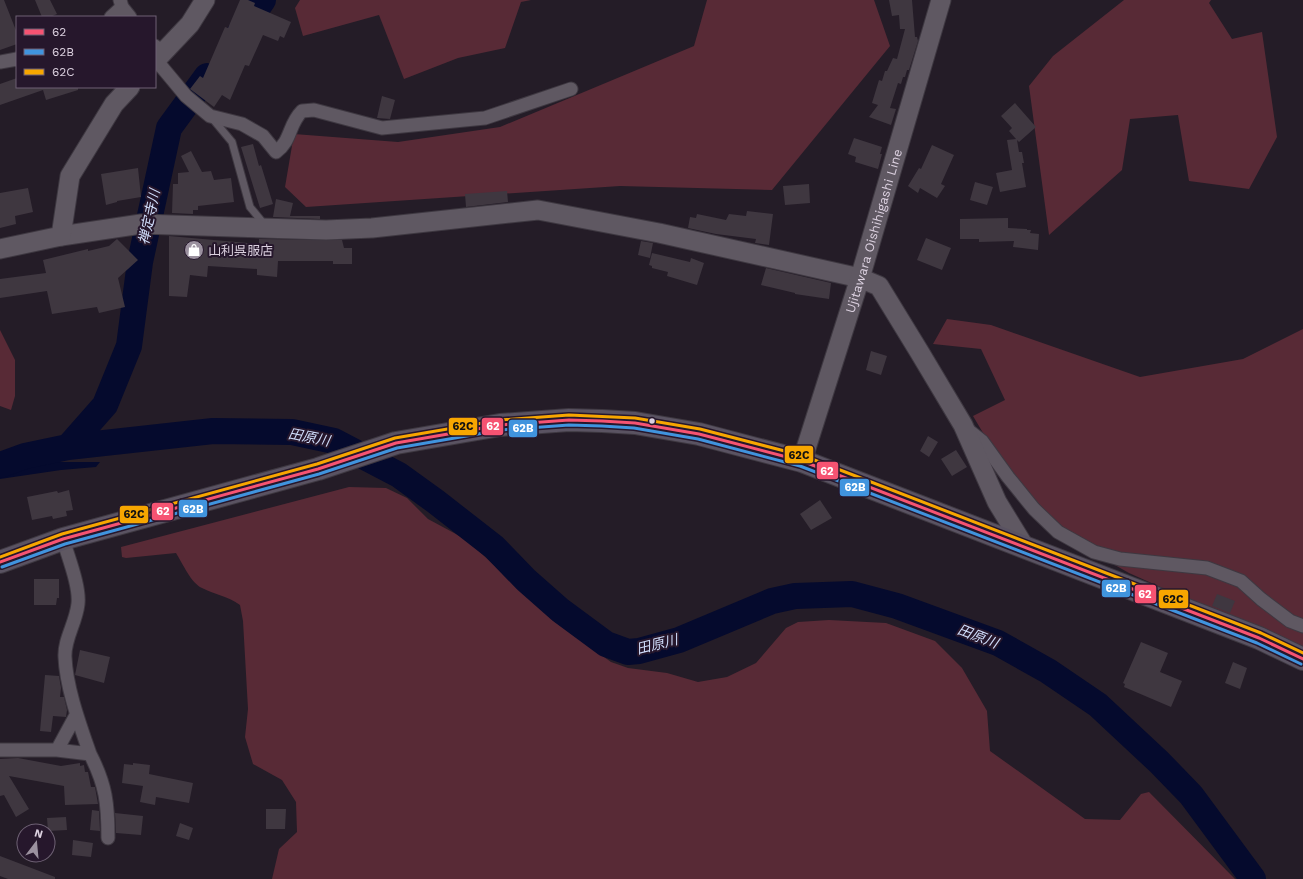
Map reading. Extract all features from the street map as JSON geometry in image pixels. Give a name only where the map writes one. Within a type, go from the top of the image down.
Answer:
[{"type":"highway","points":[[0,562],[63,539],[318,469],[396,443],[500,425],[535,422],[602,421],[635,423],[699,434],[802,461],[1259,638],[1303,660]]},
{"type":"street","points":[[156,54],[190,24],[205,0]]},
{"type":"street","name":"Ujitawara Oishihigashi Line","points":[[802,461],[860,278],[941,0]]},
{"type":"street","points":[[112,16],[124,8]]},
{"type":"street","points":[[156,56],[186,96],[210,116],[242,124],[263,136],[276,152],[284,146],[294,118],[302,111],[314,110],[382,128],[485,118],[571,89]]},
{"type":"street","points":[[0,62],[16,59]]},
{"type":"street","points":[[61,236],[70,176],[114,104],[129,88]]},
{"type":"street","points":[[0,249],[61,236],[141,224],[326,230],[372,228],[538,210],[659,233],[860,278],[879,286],[963,425],[997,502],[1024,546]]},
{"type":"street","points":[[963,425],[982,442],[1034,509],[1058,532],[1100,554],[1120,559],[1207,568],[1241,581],[1261,599],[1290,621],[1303,626]]},
{"type":"street","points":[[63,539],[77,594],[78,604],[73,626],[65,647],[65,659],[76,715],[90,754],[104,784],[108,816],[108,838]]},
{"type":"street","points":[[57,750],[76,715]]},
{"type":"street","points":[[0,750],[57,750],[90,754]]},
{"type":"lane","points":[[210,116],[232,142],[250,207],[268,228]]},
{"type":"shaded area","points":[[300,0],[531,0],[521,2],[505,48],[458,58],[404,79],[379,15],[303,36],[295,8]]},
{"type":"shaded area","points":[[707,0],[874,0],[890,46],[772,190],[620,186],[306,207],[285,187],[294,134],[398,142],[500,127],[694,46]]},
{"type":"shaded area","points":[[1124,0],[1211,0],[1209,3],[1232,39],[1262,32],[1277,137],[1249,189],[1189,181],[1178,115],[1130,119],[1122,170],[1049,235],[1029,86],[1053,56]]},
{"type":"shaded area","points":[[947,319],[991,325],[1140,377],[1243,359],[1303,329],[1303,651],[1129,573],[1034,519],[973,416],[1005,400],[981,349],[933,344]]},
{"type":"shaded area","points":[[0,330],[15,360],[15,396],[11,410],[0,406]]},
{"type":"shaded area","points":[[349,487],[386,488],[407,498],[428,519],[467,540],[555,622],[611,662],[628,668],[667,673],[698,682],[727,677],[756,663],[786,628],[798,622],[829,620],[886,623],[935,641],[962,668],[987,711],[990,751],[1085,819],[1120,820],[1141,794],[1149,792],[1235,879],[272,879],[279,849],[297,832],[296,802],[282,780],[253,764],[245,737],[248,709],[243,621],[240,605],[198,586],[191,578],[176,553],[126,558],[122,557],[121,547]]},
{"type":"water","points":[[71,433],[53,457],[57,462],[100,462],[96,467],[61,470],[0,479],[0,460],[16,456]]},
{"type":"building","points":[[0,0],[4,0],[16,30],[16,44],[0,50]]},
{"type":"building","points":[[35,0],[50,0],[57,14],[52,16],[42,16]]},
{"type":"building","points":[[240,0],[248,0],[255,3],[254,6],[291,22],[284,38],[280,36],[278,41],[263,35],[249,66],[245,65],[230,100],[222,95],[214,107],[190,89],[200,76],[203,78],[225,27],[228,28]]},
{"type":"building","points":[[889,0],[912,0],[915,37],[917,37],[918,41],[909,70],[907,70],[905,77],[903,77],[901,84],[898,83],[890,108],[896,109],[891,125],[869,117],[878,105],[872,103],[879,80],[882,81],[885,71],[887,71],[893,58],[897,59],[905,29],[900,29],[899,15],[892,16]]},
{"type":"building","points":[[16,78],[16,88],[78,88],[78,90],[46,100],[43,90],[0,105],[0,84]]},
{"type":"building","points":[[382,96],[395,100],[390,119],[377,118]]},
{"type":"building","points":[[1015,103],[1036,127],[1019,142],[1017,140],[1019,152],[1022,152],[1024,163],[1022,163],[1026,187],[1000,192],[996,173],[1012,170],[1007,140],[1016,139],[1009,131],[1012,128],[1001,116]]},
{"type":"building","points":[[854,138],[882,147],[880,154],[882,154],[878,169],[855,162],[856,157],[848,154]]},
{"type":"building","points":[[253,144],[259,166],[261,165],[273,204],[260,208],[241,147]]},
{"type":"building","points":[[932,145],[954,155],[941,184],[945,186],[937,198],[920,188],[918,193],[908,186],[919,168],[921,169]]},
{"type":"building","points":[[191,151],[202,172],[211,171],[214,180],[231,178],[234,202],[198,206],[198,210],[193,210],[193,214],[172,213],[173,184],[178,184],[178,173],[189,172],[181,156]]},
{"type":"building","points":[[138,168],[141,197],[117,201],[106,205],[101,174]]},
{"type":"building","points":[[975,182],[993,187],[987,205],[970,200]]},
{"type":"building","points":[[809,184],[810,203],[785,205],[783,186]]},
{"type":"building","points":[[28,188],[33,212],[15,216],[16,224],[0,228],[0,193]]},
{"type":"building","points":[[507,191],[508,202],[466,207],[465,194]]},
{"type":"building","points":[[276,199],[293,203],[290,216],[320,216],[320,219],[273,217]]},
{"type":"building","points":[[747,211],[773,214],[769,245],[755,243],[756,239],[716,234],[688,228],[690,217],[696,218],[697,214],[726,220],[729,214],[746,216]]},
{"type":"building","points":[[1008,218],[1008,228],[1027,229],[1031,230],[1030,233],[1039,234],[1038,250],[1013,247],[1014,241],[979,242],[979,239],[960,239],[960,219]]},
{"type":"building","points":[[169,236],[259,244],[259,239],[342,240],[344,248],[352,248],[352,264],[333,264],[333,261],[278,261],[277,277],[257,275],[257,269],[208,266],[207,277],[190,275],[187,297],[169,296]]},
{"type":"building","points":[[926,238],[951,248],[942,270],[917,260]]},
{"type":"building","points":[[117,239],[138,260],[118,278],[125,307],[99,313],[97,307],[52,314],[47,291],[0,298],[0,279],[46,273],[43,260],[88,249],[88,251],[109,246]]},
{"type":"building","points":[[641,241],[653,243],[650,258],[638,255]]},
{"type":"building","points":[[652,253],[690,262],[691,258],[704,263],[697,285],[667,276],[668,272],[652,268],[652,266],[649,265]]},
{"type":"building","points":[[766,268],[831,283],[829,299],[795,294],[761,285]]},
{"type":"building","points":[[871,351],[887,356],[881,375],[866,370]]},
{"type":"building","points":[[928,436],[938,442],[929,457],[920,451]]},
{"type":"building","points":[[956,450],[967,467],[952,476],[941,459]]},
{"type":"building","points":[[69,490],[73,510],[66,511],[67,516],[53,519],[52,516],[32,520],[27,497]]},
{"type":"building","points":[[820,500],[832,518],[811,530],[800,514]]},
{"type":"building","points":[[34,579],[59,579],[59,598],[57,598],[56,605],[34,605]]},
{"type":"building","points":[[1217,594],[1235,601],[1230,613],[1212,606]]},
{"type":"building","points":[[1141,642],[1168,653],[1160,672],[1182,681],[1171,707],[1124,687],[1125,684],[1123,683]]},
{"type":"building","points":[[80,650],[110,657],[104,683],[75,675]]},
{"type":"building","points":[[1233,662],[1247,668],[1240,689],[1225,683]]},
{"type":"building","points":[[45,675],[59,676],[61,688],[60,697],[64,697],[67,710],[66,717],[53,716],[51,732],[40,731]]},
{"type":"building","points":[[18,758],[61,766],[80,763],[80,766],[84,765],[85,772],[88,772],[91,787],[95,787],[98,804],[65,805],[64,786],[9,776],[29,809],[16,817],[4,795],[0,796],[0,759]]},
{"type":"building","points":[[133,763],[150,765],[149,774],[193,783],[189,803],[156,797],[155,805],[140,802],[143,786],[122,783],[124,764],[133,765]]},
{"type":"building","points":[[266,809],[286,809],[285,829],[266,829]]},
{"type":"building","points":[[92,810],[99,811],[100,831],[90,830]]},
{"type":"building","points":[[115,813],[143,816],[141,835],[116,833]]},
{"type":"building","points":[[66,817],[67,830],[56,831],[56,823],[47,823],[47,818]]},
{"type":"building","points":[[180,823],[193,828],[189,840],[176,836]]},
{"type":"building","points":[[73,840],[93,843],[91,857],[72,855]]},
{"type":"building","points":[[0,856],[55,877],[55,879],[8,879],[0,876]]},
{"type":"waterway","name":"禅定寺川","points":[[237,37],[263,0]]},
{"type":"waterway","name":"禅定寺川","points":[[68,447],[105,405],[129,346],[140,262],[169,128],[207,76]]},
{"type":"waterway","name":"田原川","points":[[0,465],[25,456],[68,447],[213,431],[292,432],[334,441],[399,475],[494,547],[526,580],[560,610],[606,644],[628,652],[639,651],[679,640],[772,601],[795,596],[852,594],[897,606],[998,643],[1048,671],[1098,705],[1159,762],[1191,795],[1253,879]]},
{"type":"transit line","name":"62C","points":[[0,557],[62,534],[317,464],[395,438],[500,420],[569,415],[635,418],[700,429],[804,456],[1261,633],[1303,653]]},
{"type":"transit line","name":"62","points":[[0,562],[63,539],[318,469],[396,443],[500,425],[569,420],[635,423],[699,434],[802,461],[1259,638],[1303,659]]},
{"type":"transit line","name":"62B","points":[[2,567],[65,544],[319,474],[397,448],[501,430],[569,425],[634,428],[698,439],[800,466],[1257,643],[1301,664]]},
{"type":"place","name":"山利呉服店","points":[[194,250]]}]
